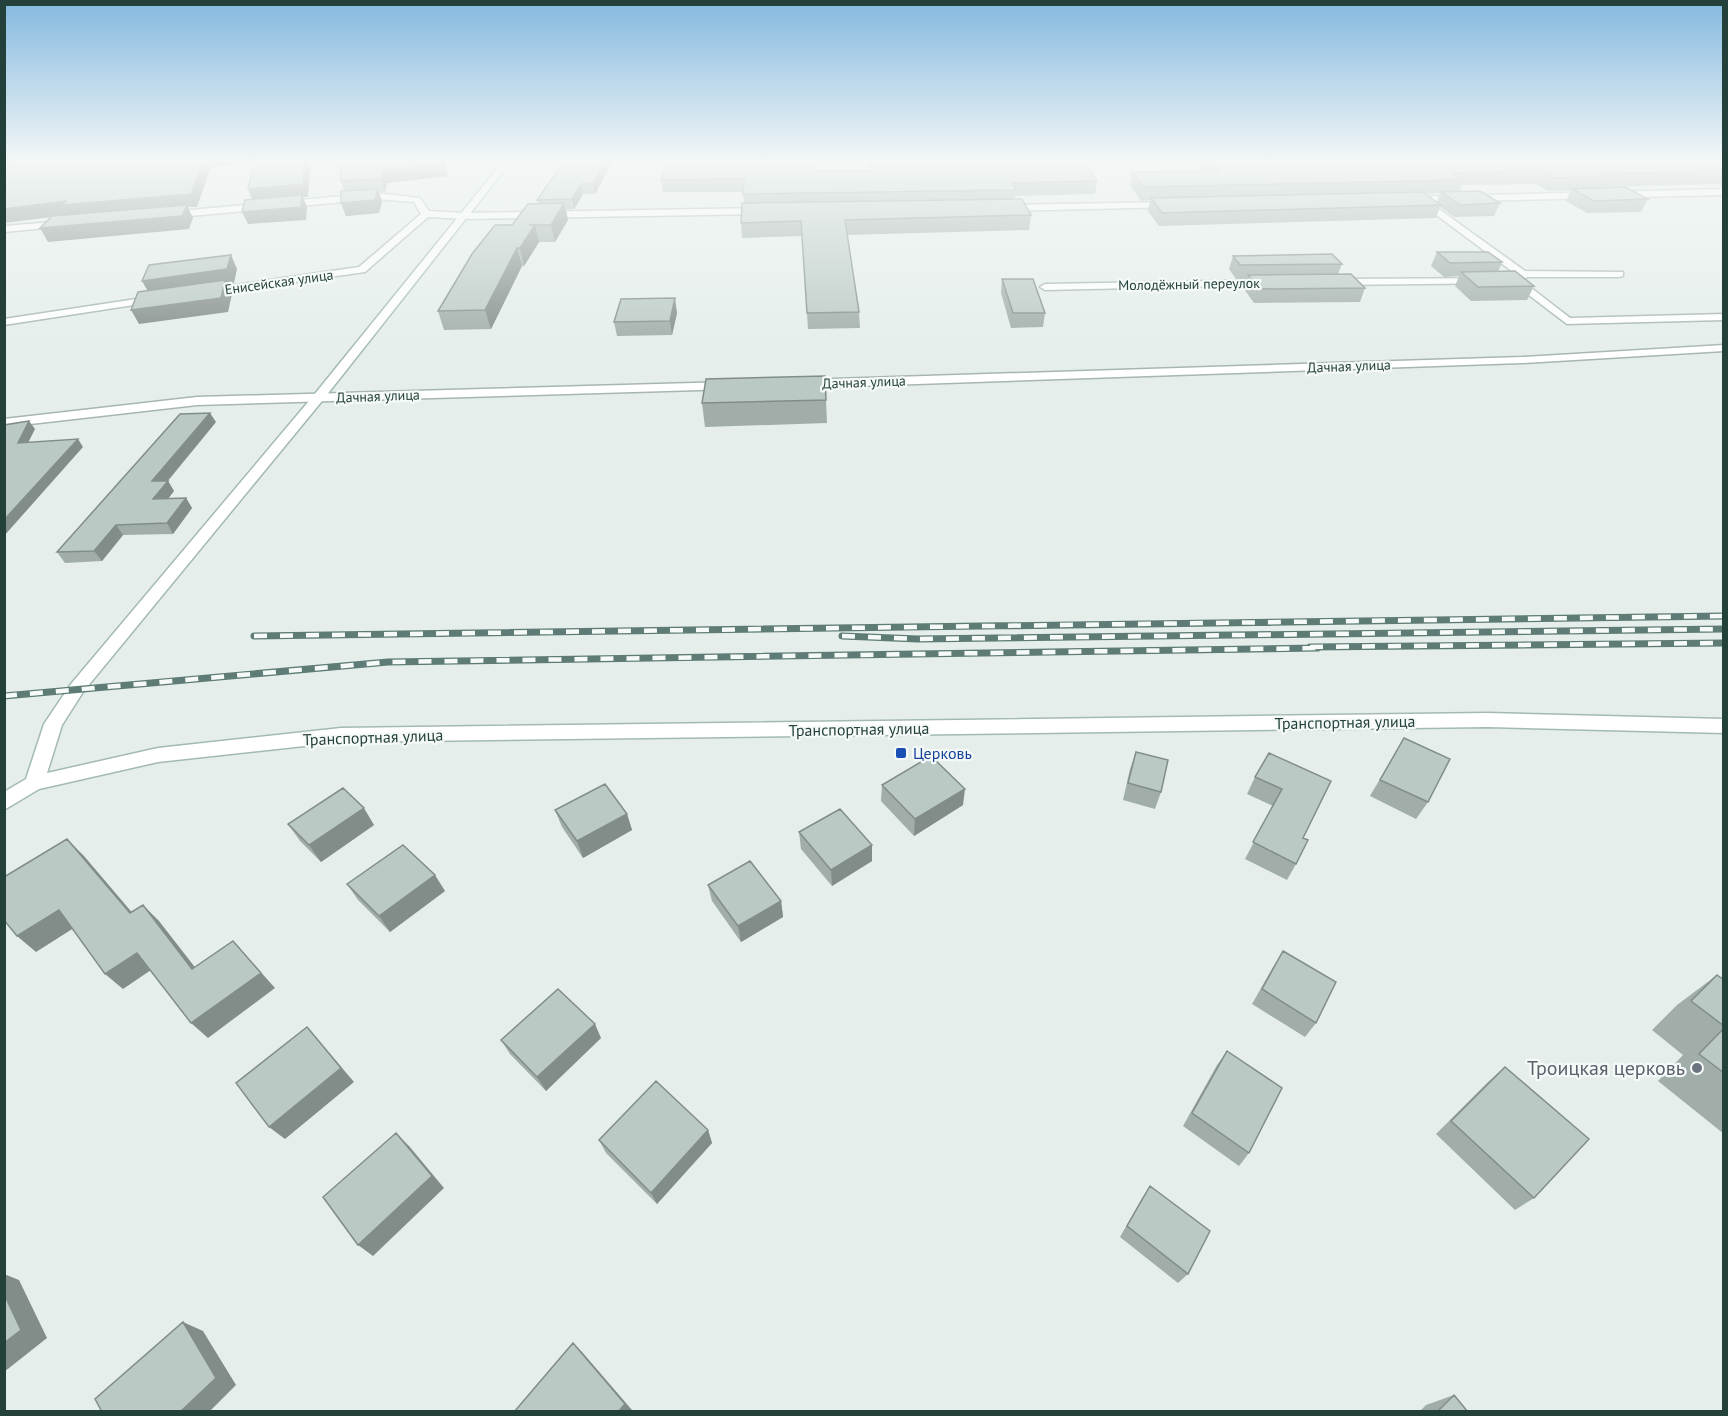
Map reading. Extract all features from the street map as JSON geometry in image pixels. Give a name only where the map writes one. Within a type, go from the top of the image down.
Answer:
[{"type":"street","points":[[4,229],[50,225]]},
{"type":"street","name":"Енисейская улица","points":[[189,295],[362,270],[413,225]]},
{"type":"street","points":[[34,783],[53,724],[77,688],[318,398],[455,225]]},
{"type":"street","points":[[1453,225],[1519,277],[1566,321],[1724,317]]},
{"type":"street","points":[[1320,282],[1619,274]]},
{"type":"street","name":"Молодёжный переулок","points":[[1045,287],[1284,283]]},
{"type":"street","points":[[4,321],[166,298]]},
{"type":"street","name":"Дачная улица","points":[[791,384],[1522,360],[1724,348]]},
{"type":"street","name":"Дачная улица","points":[[4,423],[197,401],[744,385]]},
{"type":"street","name":"Транспортная улица","points":[[4,802],[34,783],[158,755],[341,735],[1488,720],[1724,726]]},
{"type":"building","points":[[43,225],[75,225],[40,228]]},
{"type":"building","points":[[495,225],[535,225],[520,248],[517,248],[485,310],[438,311],[472,254]]},
{"type":"building","points":[[801,225],[846,225],[859,312],[807,313]]},
{"type":"building","points":[[1437,252],[1488,252],[1502,262],[1450,263]]},
{"type":"building","points":[[1332,254],[1342,264],[1240,265],[1233,256]]},
{"type":"building","points":[[231,255],[227,269],[142,281],[149,265]]},
{"type":"building","points":[[1515,271],[1534,286],[1478,287],[1461,272]]},
{"type":"building","points":[[1351,274],[1365,288],[1258,289],[1248,275]]},
{"type":"building","points":[[1002,279],[1033,279],[1045,313],[1013,313]]},
{"type":"building","points":[[225,280],[221,298],[131,310],[138,292]]},
{"type":"building","points":[[675,298],[670,321],[614,322],[621,299]]},
{"type":"building","points":[[825,376],[826,400],[702,403],[706,379]]},
{"type":"building","points":[[210,413],[152,481],[168,481],[153,499],[186,498],[167,523],[116,525],[94,551],[57,552],[180,414]]},
{"type":"building","points":[[29,421],[18,443],[78,439],[4,520],[4,425]]},
{"type":"building","points":[[1404,738],[1450,759],[1428,802],[1380,780]]},
{"type":"building","points":[[1136,752],[1168,760],[1161,792],[1128,783]]},
{"type":"building","points":[[1269,753],[1331,781],[1303,838],[1308,840],[1296,864],[1253,842],[1282,789],[1255,777]]},
{"type":"building","points":[[931,756],[965,789],[915,819],[882,785]]},
{"type":"building","points":[[605,784],[627,814],[577,841],[555,810]]},
{"type":"building","points":[[343,788],[364,808],[309,845],[288,824]]},
{"type":"building","points":[[840,809],[872,845],[831,870],[799,832]]},
{"type":"building","points":[[67,839],[130,913],[143,905],[192,969],[233,941],[261,973],[191,1023],[137,953],[105,974],[59,910],[17,936],[4,920],[4,877]]},
{"type":"building","points":[[403,845],[435,875],[379,916],[347,884]]},
{"type":"building","points":[[750,861],[781,901],[738,926],[708,885]]},
{"type":"building","points":[[1283,951],[1336,982],[1316,1023],[1262,989]]},
{"type":"building","points":[[1717,975],[1724,980],[1724,1026],[1691,1001]]},
{"type":"building","points":[[558,989],[595,1024],[537,1077],[501,1040]]},
{"type":"building","points":[[307,1027],[341,1068],[269,1127],[236,1083]]},
{"type":"building","points":[[1724,1028],[1724,1073],[1699,1054]]},
{"type":"building","points":[[1227,1051],[1282,1088],[1249,1153],[1192,1113]]},
{"type":"building","points":[[1505,1067],[1589,1139],[1534,1198],[1451,1121]]},
{"type":"building","points":[[656,1081],[708,1130],[651,1193],[599,1140]]},
{"type":"building","points":[[396,1133],[432,1176],[358,1245],[323,1197]]},
{"type":"building","points":[[1150,1186],[1210,1231],[1188,1274],[1127,1226]]},
{"type":"building","points":[[4,1294],[21,1330],[4,1343]]},
{"type":"building","points":[[183,1322],[216,1378],[180,1412],[102,1412],[95,1399]]},
{"type":"building","points":[[573,1343],[625,1404],[618,1412],[514,1412]]},
{"type":"building","points":[[1454,1395],[1468,1412],[1437,1412]]},
{"type":"railway","points":[[254,636],[1724,616]]},
{"type":"railway","points":[[842,636],[918,639],[1724,629]]},
{"type":"railway","points":[[1310,647],[1724,643]]},
{"type":"railway","points":[[4,696],[388,662],[1318,648]]},
{"type":"place","name":"Церковь","points":[[901,753]]},
{"type":"place","name":"Троицкая церковь","points":[[1697,1068]]}]
